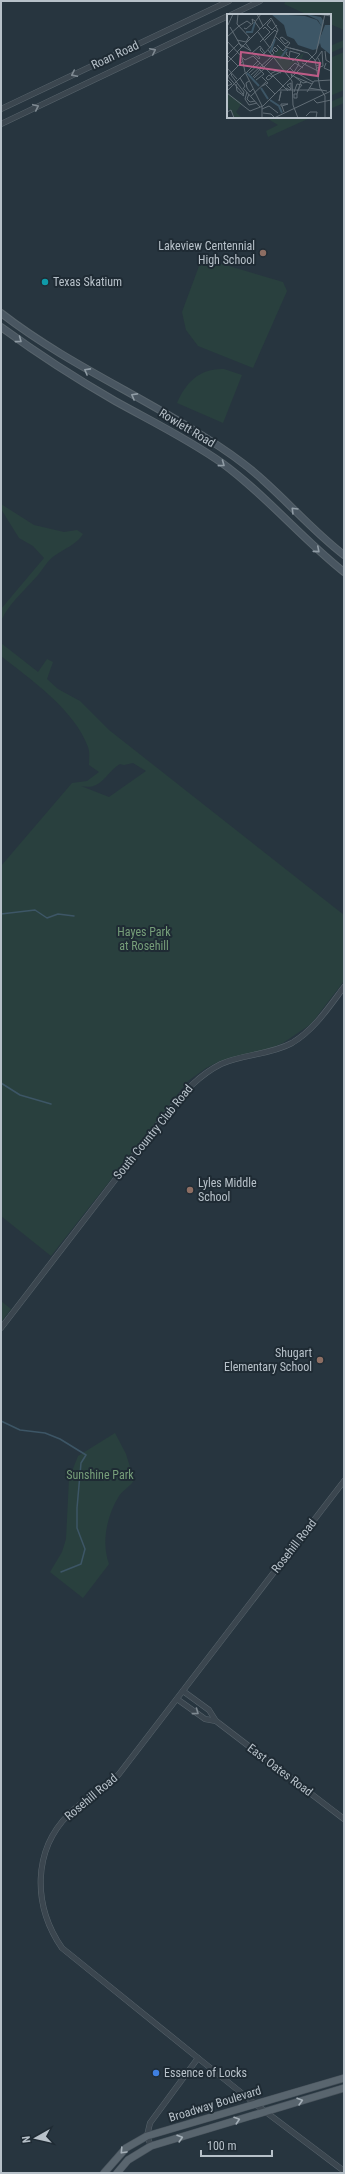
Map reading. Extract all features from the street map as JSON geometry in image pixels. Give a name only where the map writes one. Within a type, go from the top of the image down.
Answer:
[{"type":"main road","name":"Rowlett Road","points":[[1,313],[72,362],[203,436],[232,455],[266,482],[313,528],[344,555]]},
{"type":"main road","name":"Rowlett Road","points":[[1,327],[30,349],[71,376],[196,446],[223,464],[260,494],[304,538],[344,572]]},
{"type":"main road","points":[[30,349],[37,339]]},
{"type":"main road","points":[[260,494],[266,482]]},
{"type":"main road","points":[[304,538],[313,528]]},
{"type":"main road","name":"Broadway Boulevard","points":[[104,2173],[126,2148],[147,2136],[254,2103],[344,2078]]},
{"type":"main road","name":"Broadway Boulevard","points":[[117,2173],[128,2160],[151,2146],[344,2088]]},
{"type":"street","name":"Roan Road","points":[[1,109],[229,1]]},
{"type":"street","points":[[233,14],[260,1]]},
{"type":"street","name":"Roan Road","points":[[1,124],[227,16]]},
{"type":"street","name":"South Country Club Road","points":[[1,1328],[165,1115],[192,1083],[222,1064],[275,1050],[292,1043],[319,1021],[344,987]]},
{"type":"street","name":"Rosehill Road","points":[[344,1481],[110,1784],[79,1805],[59,1825],[52,1836],[44,1858],[40,1892],[47,1922],[62,1948],[264,2111],[344,2171]]},
{"type":"street","name":"East Oates Road","points":[[183,1691],[209,1710],[216,1721],[344,1819]]},
{"type":"street","name":"East Oates Road","points":[[177,1699],[205,1719],[216,1721]]},
{"type":"street","points":[[151,2146],[147,2136],[150,2123],[198,2058]]},
{"type":"green space","points":[[286,1],[344,1],[344,30],[331,24],[331,14],[306,14],[284,4]]},
{"type":"green space","points":[[344,40],[344,47],[331,53],[331,46]]},
{"type":"green space","points":[[344,52],[344,90],[331,96],[331,58]]},
{"type":"green space","points":[[344,96],[344,103],[331,109],[331,102]]},
{"type":"green space","points":[[267,118],[310,118],[268,137],[266,131],[278,125]]},
{"type":"green space","points":[[202,258],[283,282],[287,291],[253,368],[198,346],[186,330],[182,312]]},
{"type":"green space","points":[[224,369],[242,375],[223,423],[177,403],[189,383],[195,378],[208,371]]},
{"type":"green space","points":[[1,504],[34,525],[64,532],[77,530],[83,534],[74,544],[49,560],[38,575],[13,602],[4,614],[1,621],[1,609],[44,558],[33,546],[19,538],[1,509]]},
{"type":"green space","name":"Hayes Park at Rosehill","points":[[1,643],[38,672],[47,659],[53,662],[47,679],[58,689],[80,701],[109,730],[344,915],[344,981],[311,1024],[283,1043],[266,1050],[220,1061],[206,1068],[188,1081],[51,1256],[1,1216],[1,866],[72,783],[87,781],[99,772],[89,765],[88,747],[82,733],[73,720],[38,685],[1,656]],"holes":[[[133,763],[146,771],[109,797],[81,786],[94,786],[103,780],[115,767],[120,764],[124,765]]]},
{"type":"green space","points":[[1,1301],[11,1309],[1,1322]]},
{"type":"green space","name":"Sunshine Park","points":[[115,1433],[126,1454],[134,1480],[119,1496],[108,1520],[105,1538],[109,1564],[83,1598],[50,1572],[62,1552],[66,1539],[69,1479],[78,1456]]},
{"type":"waterway","points":[[1,914],[35,910],[47,918],[58,914],[74,916]]},
{"type":"waterway","points":[[1,1083],[20,1095],[51,1104]]},
{"type":"waterway","points":[[1,1421],[20,1430],[45,1433],[60,1439],[86,1455],[81,1463],[77,1508],[77,1528],[85,1549],[81,1564],[61,1572]]},
{"type":"place","name":"Lakeview Centennial High School","points":[[263,253]]},
{"type":"place","name":"Texas Skatium","points":[[45,282]]},
{"type":"place","name":"Lyles Middle School","points":[[190,1190]]},
{"type":"place","name":"Shugart Elementary School","points":[[320,1360]]},
{"type":"place","name":"Essence of Locks","points":[[156,2073]]}]
